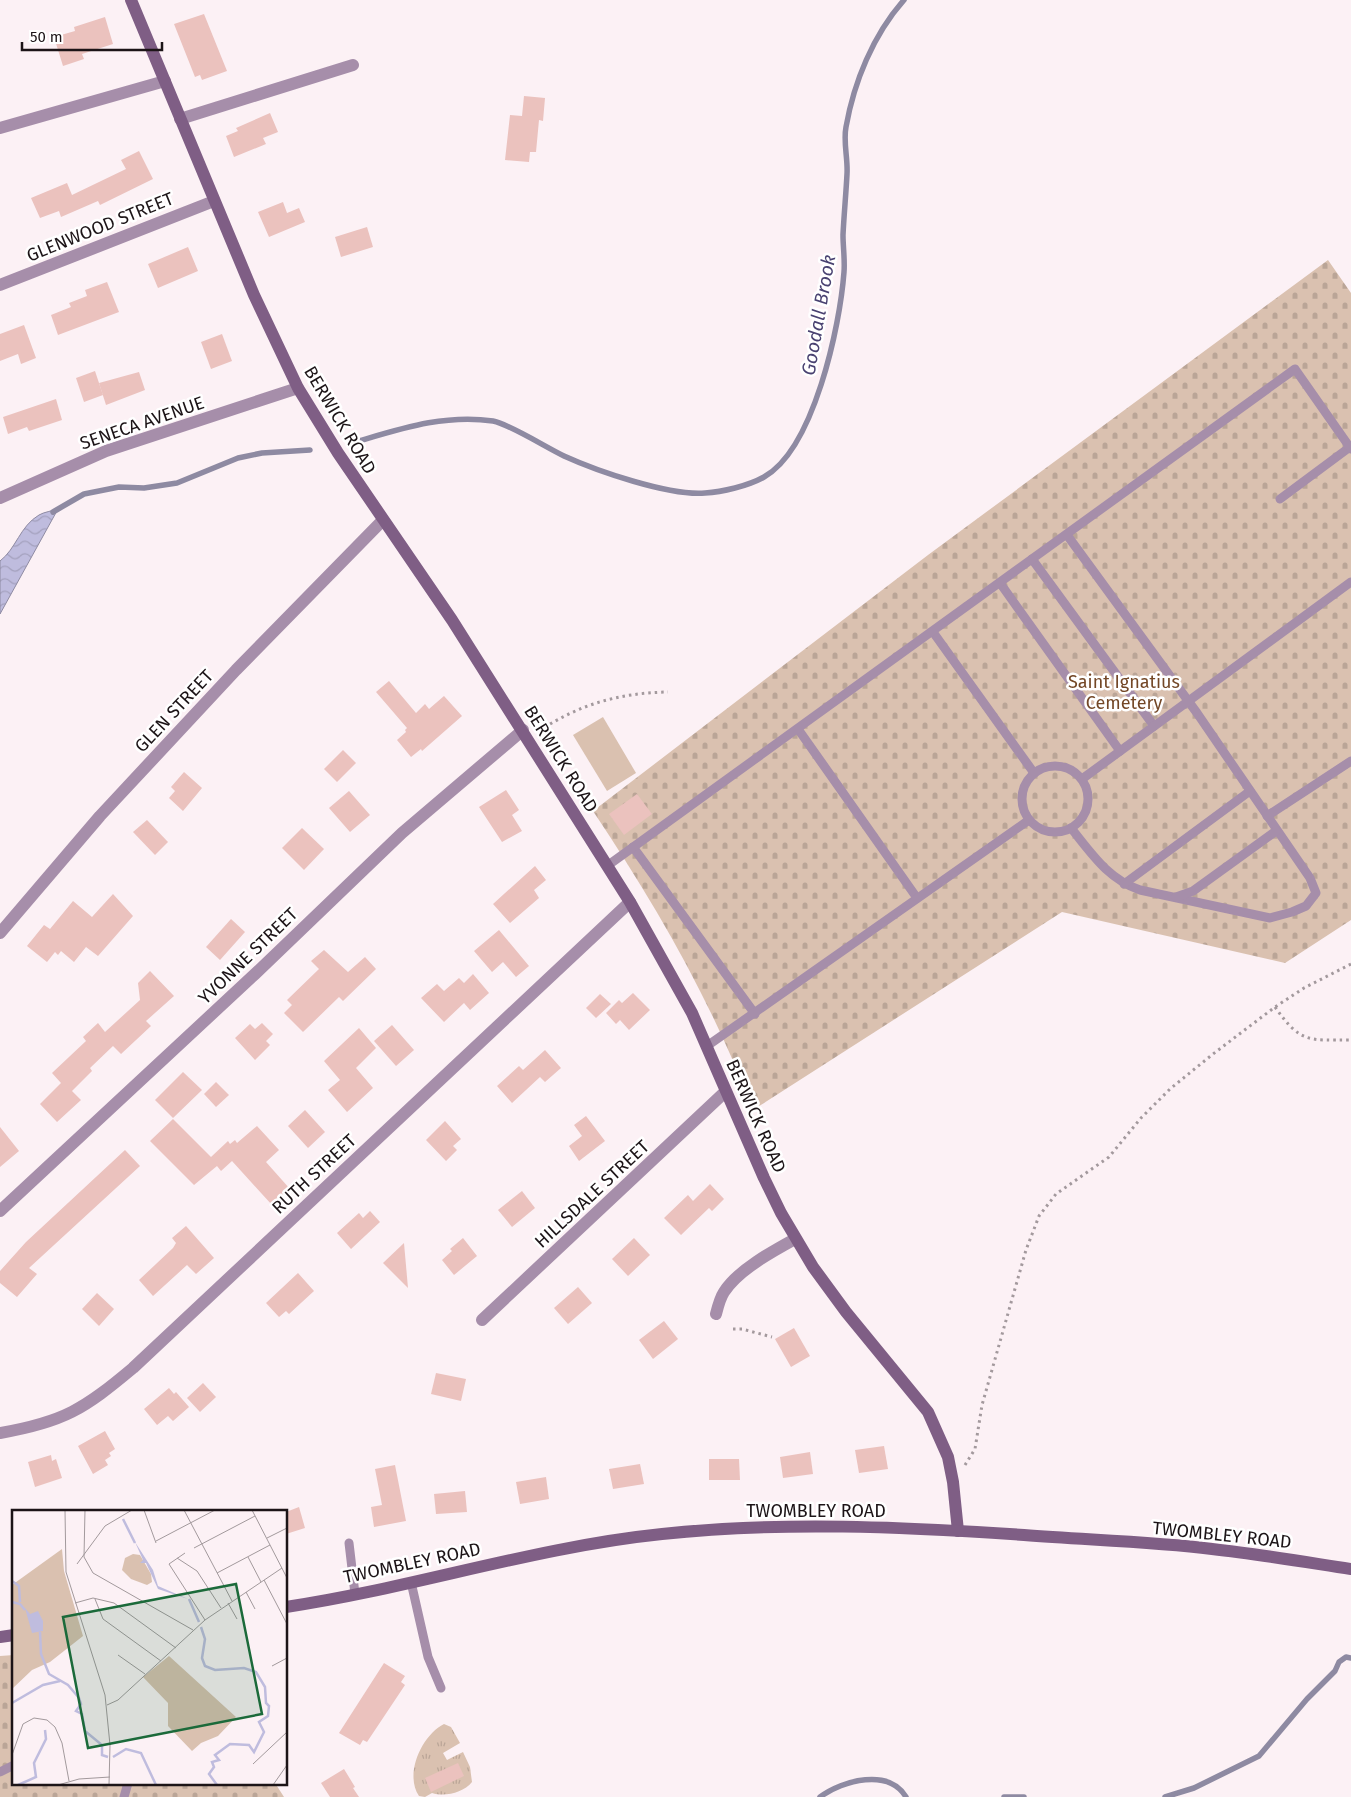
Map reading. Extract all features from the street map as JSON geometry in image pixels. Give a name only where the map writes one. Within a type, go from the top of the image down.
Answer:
[{"type":"street","name":"BERWICK ROAD","points":[[131,0],[254,295],[298,388],[383,520],[452,620],[630,902],[674,979],[707,1046],[725,1092],[764,1178],[795,1239],[826,1286],[928,1412],[946,1448],[953,1482],[958,1531]]},
{"type":"street","points":[[180,119],[353,65]]},
{"type":"street","points":[[0,128],[165,81]]},
{"type":"street","name":"GLENWOOD STREET","points":[[0,285],[214,201]]},
{"type":"street","name":"SENECA AVENUE","points":[[0,498],[106,451],[298,388]]},
{"type":"street","name":"GLEN STREET","points":[[0,933],[100,816],[236,670],[383,520]]},
{"type":"street","name":"YVONNE STREET","points":[[0,1211],[255,974],[402,834],[525,734]]},
{"type":"street","name":"RUTH STREET","points":[[0,1433],[58,1420],[97,1398],[126,1374],[630,902]]},
{"type":"street","name":"HILLSDALE STREET","points":[[482,1320],[725,1092]]},
{"type":"street","points":[[716,1314],[724,1291],[730,1285],[764,1257],[795,1239]]},
{"type":"street","name":"TWOMBLEY ROAD","points":[[288,1607],[355,1594],[554,1550],[664,1534],[816,1526],[958,1531],[1210,1548],[1351,1569]]},
{"type":"lane","points":[[607,866],[1295,369],[1350,448],[1280,499]]},
{"type":"lane","points":[[1067,535],[1188,702],[1315,886],[1316,893],[1306,906],[1270,918],[1171,898],[1124,884],[1106,870],[1071,828]]},
{"type":"lane","points":[[1032,559],[1154,726]]},
{"type":"lane","points":[[1082,778],[1351,582]]},
{"type":"lane","points":[[1000,583],[1120,751]]},
{"type":"lane","points":[[933,632],[1034,773]]},
{"type":"lane","points":[[798,729],[917,898]]},
{"type":"lane","points":[[1266,816],[1351,761]]},
{"type":"lane","points":[[1058,766],[1068,768],[1082,778],[1088,803],[1083,816],[1071,828],[1058,833],[1048,833],[1040,830],[1029,820],[1024,812],[1022,797],[1024,787],[1034,773],[1043,767],[1058,766]]},
{"type":"lane","points":[[1124,884],[1250,792]]},
{"type":"lane","points":[[707,1046],[1029,820]]},
{"type":"lane","points":[[1171,898],[1193,891],[1276,831]]},
{"type":"lane","points":[[633,847],[755,1014]]},
{"type":"lane","points":[[349,1543],[355,1594]]},
{"type":"lane","points":[[411,1582],[428,1657],[441,1688]]},
{"type":"lane","points":[[0,1772],[12,1766]]},
{"type":"lane","points":[[123,1797],[128,1784]]},
{"type":"path","points":[[525,734],[595,702],[622,695],[668,692]]},
{"type":"path","points":[[953,1482],[975,1449],[982,1405],[995,1356],[1026,1250],[1039,1216],[1056,1194],[1109,1157],[1141,1118],[1170,1089],[1275,1007],[1304,988],[1351,964]]},
{"type":"path","points":[[1275,1007],[1289,1027],[1303,1037],[1313,1041],[1351,1040]]},
{"type":"path","points":[[733,1329],[772,1337]]},
{"type":"green space","name":"Saint Ignatius Cemetery","points":[[1328,260],[1351,293],[1351,920],[1285,963],[1062,912],[753,1110],[720,1032],[682,956],[639,882],[593,811],[928,555]]},
{"type":"green space","points":[[603,717],[636,773],[607,791],[573,735]]},
{"type":"green space","points":[[12,1655],[12,1784],[276,1784],[284,1797],[0,1797],[0,1656]]},
{"type":"green space","points":[[444,1724],[451,1727],[460,1743],[443,1753],[447,1760],[463,1752],[470,1767],[472,1782],[464,1789],[453,1793],[442,1795],[432,1793],[425,1797],[419,1796],[413,1777],[418,1756],[422,1746],[429,1737]]},
{"type":"water","points":[[58,509],[0,614],[0,561],[27,525],[41,514]]},
{"type":"building","points":[[204,14],[227,71],[202,80],[200,75],[195,77],[174,24]]},
{"type":"building","points":[[105,17],[113,44],[82,54],[84,59],[63,66],[54,37],[75,31],[74,27]]},
{"type":"building","points":[[524,96],[545,98],[543,121],[539,120],[536,152],[530,152],[529,162],[505,160],[510,115],[522,116]]},
{"type":"building","points":[[270,113],[278,132],[263,138],[266,144],[234,157],[226,136],[238,131],[236,128]]},
{"type":"building","points":[[139,151],[153,179],[100,205],[98,201],[61,217],[59,211],[40,218],[31,198],[67,183],[72,195],[126,169],[121,160]]},
{"type":"building","points":[[283,202],[287,213],[299,208],[305,222],[269,237],[258,212]]},
{"type":"building","points":[[367,227],[373,247],[341,257],[335,237]]},
{"type":"building","points":[[188,247],[198,271],[158,288],[148,264]]},
{"type":"building","points":[[107,282],[119,312],[58,335],[51,315],[71,307],[69,303],[87,296],[85,290]]},
{"type":"building","points":[[24,325],[36,358],[21,364],[18,354],[0,361],[0,334]]},
{"type":"building","points":[[222,334],[232,361],[211,369],[201,342]]},
{"type":"building","points":[[95,371],[103,395],[84,402],[76,378]]},
{"type":"building","points":[[139,372],[145,390],[106,405],[99,383]]},
{"type":"building","points":[[56,399],[62,420],[29,431],[27,427],[8,434],[3,417]]},
{"type":"building","points":[[389,681],[416,713],[425,704],[429,709],[444,696],[462,716],[422,751],[421,749],[411,757],[397,740],[406,732],[407,728],[376,692]]},
{"type":"building","points":[[343,750],[356,763],[337,782],[324,769]]},
{"type":"building","points":[[184,772],[202,788],[183,811],[169,798],[175,791],[171,787]]},
{"type":"building","points":[[506,790],[519,810],[512,815],[522,831],[502,842],[479,807]]},
{"type":"building","points":[[349,791],[370,815],[350,832],[329,808]]},
{"type":"building","points":[[637,794],[652,814],[624,835],[609,814]]},
{"type":"building","points":[[147,820],[168,842],[155,855],[133,832]]},
{"type":"building","points":[[302,828],[324,849],[304,870],[282,848]]},
{"type":"building","points":[[535,866],[546,880],[534,890],[539,898],[510,923],[493,904]]},
{"type":"building","points":[[113,894],[133,916],[98,956],[86,947],[74,962],[61,951],[58,955],[55,952],[47,962],[27,946],[44,925],[50,929],[73,901],[92,917]]},
{"type":"building","points":[[231,919],[245,932],[220,960],[206,947]]},
{"type":"building","points":[[499,930],[529,966],[516,977],[503,962],[492,972],[474,951]]},
{"type":"building","points":[[324,950],[348,972],[365,957],[376,969],[343,1001],[339,997],[303,1032],[284,1013],[292,1005],[287,1000],[319,969],[311,961]]},
{"type":"building","points":[[150,971],[174,996],[146,1021],[151,1026],[121,1054],[113,1046],[90,1068],[92,1071],[72,1091],[81,1100],[57,1122],[40,1104],[61,1083],[52,1073],[86,1041],[83,1037],[98,1023],[105,1032],[140,1000],[138,983]]},
{"type":"building","points":[[473,974],[489,993],[470,1010],[464,1003],[444,1022],[421,998],[437,984],[444,991],[459,978],[464,983]]},
{"type":"building","points":[[633,993],[650,1010],[629,1030],[620,1020],[616,1024],[606,1013],[619,1000],[622,1003]]},
{"type":"building","points":[[600,994],[611,1004],[596,1018],[586,1008]]},
{"type":"building","points":[[262,1023],[273,1034],[266,1041],[270,1045],[255,1060],[235,1038],[250,1024],[255,1029]]},
{"type":"building","points":[[392,1025],[414,1050],[396,1066],[374,1041]]},
{"type":"building","points":[[359,1028],[376,1048],[356,1068],[373,1088],[347,1112],[328,1090],[340,1080],[324,1061]]},
{"type":"building","points":[[545,1050],[561,1068],[545,1082],[540,1077],[512,1103],[497,1086],[519,1066],[523,1070]]},
{"type":"building","points":[[183,1072],[202,1090],[173,1118],[155,1100]]},
{"type":"building","points":[[216,1082],[229,1095],[216,1107],[204,1094]]},
{"type":"building","points":[[305,1110],[325,1132],[308,1148],[288,1126]]},
{"type":"building","points":[[586,1116],[605,1141],[579,1161],[569,1146],[582,1136],[574,1125]]},
{"type":"building","points":[[173,1119],[211,1157],[228,1141],[230,1144],[235,1140],[237,1143],[257,1126],[279,1150],[266,1162],[290,1189],[272,1205],[232,1161],[221,1171],[217,1166],[194,1185],[150,1141]]},
{"type":"building","points":[[445,1121],[461,1139],[453,1146],[457,1150],[446,1161],[426,1140]]},
{"type":"building","points":[[0,1127],[19,1151],[0,1167]]},
{"type":"building","points":[[125,1150],[140,1166],[29,1268],[37,1274],[17,1297],[0,1283],[0,1271],[26,1242]]},
{"type":"building","points":[[710,1184],[724,1199],[712,1211],[709,1208],[681,1235],[664,1218],[688,1195],[693,1201]]},
{"type":"building","points":[[522,1191],[535,1208],[512,1227],[498,1210]]},
{"type":"building","points":[[370,1211],[380,1222],[351,1249],[337,1233],[359,1213],[363,1218]]},
{"type":"building","points":[[186,1226],[214,1258],[196,1274],[187,1265],[153,1296],[139,1280],[173,1248],[176,1243],[172,1238]]},
{"type":"building","points":[[463,1238],[477,1256],[454,1275],[442,1260],[452,1251],[450,1249]]},
{"type":"building","points":[[634,1238],[650,1255],[628,1276],[612,1259]]},
{"type":"building","points":[[404,1243],[408,1288],[383,1263]]},
{"type":"building","points":[[298,1273],[314,1291],[289,1314],[286,1311],[279,1317],[266,1303]]},
{"type":"building","points":[[578,1287],[592,1303],[568,1324],[554,1308]]},
{"type":"building","points":[[97,1293],[114,1309],[99,1326],[82,1309]]},
{"type":"building","points":[[664,1321],[678,1339],[653,1359],[639,1340]]},
{"type":"building","points":[[794,1328],[810,1356],[791,1367],[775,1339]]},
{"type":"building","points":[[436,1373],[466,1379],[461,1401],[431,1394]]},
{"type":"building","points":[[203,1383],[216,1397],[200,1412],[187,1398]]},
{"type":"building","points":[[169,1388],[174,1394],[176,1392],[189,1407],[173,1421],[168,1416],[157,1425],[144,1409]]},
{"type":"building","points":[[105,1431],[115,1449],[109,1453],[111,1456],[105,1460],[108,1465],[93,1474],[78,1446]]},
{"type":"building","points":[[884,1446],[888,1469],[859,1473],[855,1450]]},
{"type":"building","points":[[810,1452],[813,1474],[783,1478],[780,1457]]},
{"type":"building","points":[[51,1455],[52,1461],[56,1459],[62,1478],[35,1487],[28,1462]]},
{"type":"building","points":[[709,1459],[739,1459],[740,1480],[709,1480]]},
{"type":"building","points":[[640,1464],[644,1484],[613,1489],[609,1469]]},
{"type":"building","points":[[395,1465],[406,1521],[374,1527],[371,1507],[382,1505],[375,1469]]},
{"type":"building","points":[[546,1477],[549,1499],[520,1504],[516,1482]]},
{"type":"building","points":[[465,1491],[467,1512],[436,1514],[434,1494]]},
{"type":"building","points":[[299,1507],[305,1528],[288,1533],[288,1511]]},
{"type":"building","points":[[384,1663],[405,1676],[401,1682],[405,1685],[367,1742],[363,1740],[360,1745],[339,1733]]},
{"type":"building","points":[[458,1763],[464,1776],[431,1792],[425,1778]]},
{"type":"building","points":[[344,1769],[359,1797],[330,1797],[321,1783]]},
{"type":"waterway","name":"Goodall Brook","points":[[359,441],[425,423],[476,419],[500,423],[564,456],[595,469],[672,491],[690,493],[719,491],[743,486],[764,477],[782,462],[797,441],[810,414],[821,384],[837,323],[844,272],[843,235],[847,168],[845,133],[854,93],[866,60],[883,28],[904,0]]},
{"type":"waterway","name":"Goodall Brook","points":[[53,512],[84,494],[119,487],[144,488],[177,483],[238,458],[262,453],[310,450]]},
{"type":"waterway","points":[[1165,1797],[1194,1788],[1259,1756],[1307,1699],[1335,1671],[1339,1662],[1346,1657],[1351,1658]]},
{"type":"waterway","points":[[820,1797],[841,1786],[865,1780],[889,1782],[906,1797]]},
{"type":"waterway","points":[[1004,1797],[1024,1797]]}]
